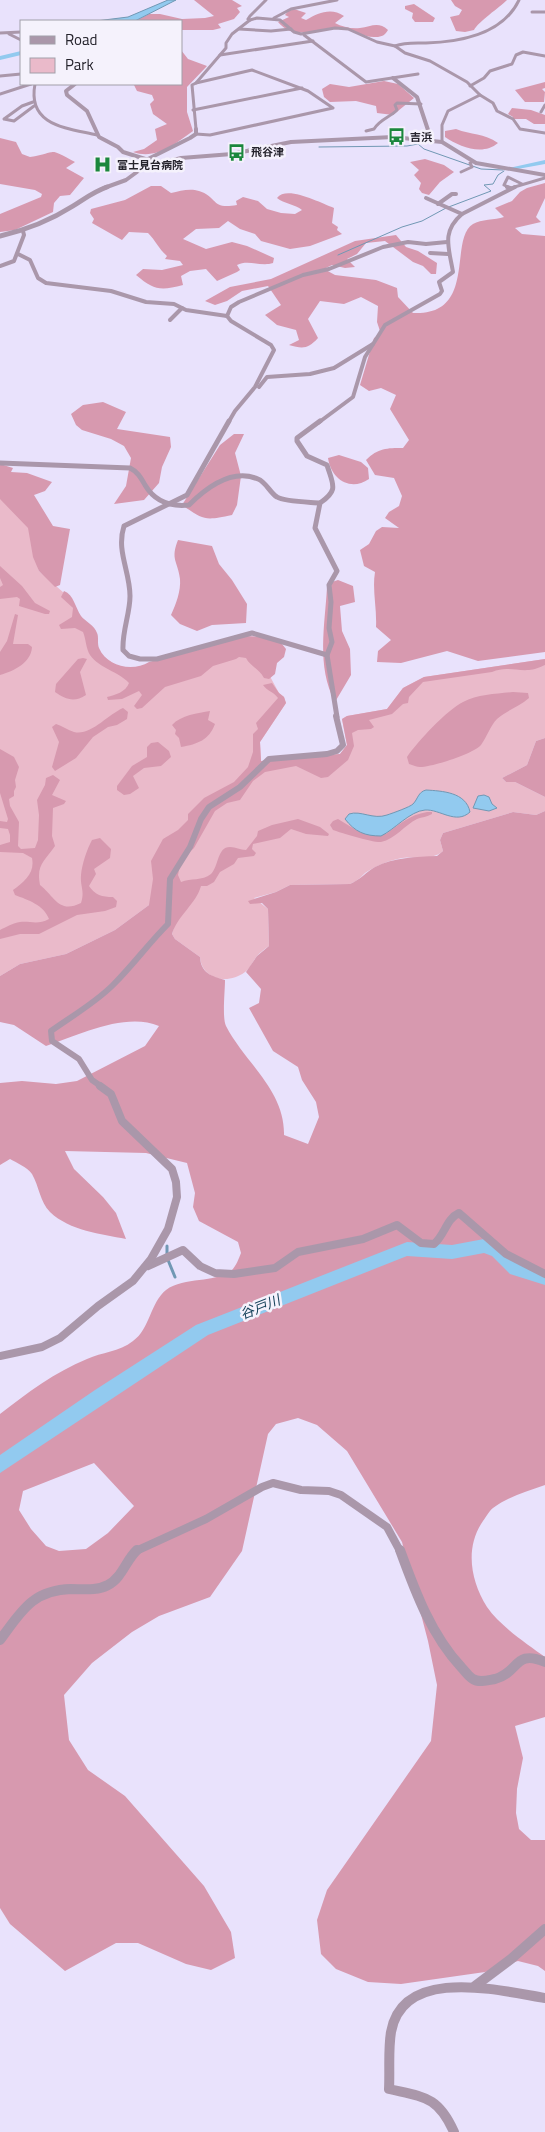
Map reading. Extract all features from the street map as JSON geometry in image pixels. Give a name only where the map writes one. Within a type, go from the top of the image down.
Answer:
[{"type":"street","points":[[196,131],[192,85],[196,83],[226,48],[226,43],[238,29],[266,0]]},
{"type":"street","points":[[274,18],[291,10],[337,0]]},
{"type":"street","points":[[304,34],[344,28],[376,42],[395,46],[458,39],[476,35],[507,19],[519,0]]},
{"type":"street","points":[[532,12],[545,12]]},
{"type":"street","points":[[249,18],[274,18],[280,20],[290,29],[304,34],[366,82],[418,74]]},
{"type":"street","points":[[238,29],[271,31],[290,29]]},
{"type":"street","points":[[6,32],[20,39]]},
{"type":"street","points":[[0,33],[20,32]]},
{"type":"street","points":[[220,55],[313,41]]},
{"type":"street","points":[[395,46],[405,53],[430,61],[470,86],[493,103],[497,111],[513,119],[520,129],[545,133]]},
{"type":"street","points":[[470,86],[484,78],[490,71],[512,64],[516,56],[522,52],[545,56]]},
{"type":"street","points":[[196,83],[249,70],[302,88],[332,106],[333,109],[210,135],[196,131]]},
{"type":"street","points":[[0,76],[20,74]]},
{"type":"street","points":[[392,78],[417,97],[429,133],[427,140]]},
{"type":"street","points":[[0,93],[22,85]]},
{"type":"street","points":[[0,93],[28,85]]},
{"type":"street","points":[[35,85],[32,95],[34,104],[56,126],[96,132]]},
{"type":"street","points":[[74,85],[66,91],[67,95],[87,111],[96,132],[123,152],[148,158],[158,163]]},
{"type":"street","points":[[193,110],[302,88]]},
{"type":"street","points":[[442,142],[442,125],[448,111],[480,95]]},
{"type":"street","points":[[34,104],[12,123],[4,120],[22,106],[34,104]]},
{"type":"street","points":[[366,131],[374,129],[378,122],[392,115],[397,110],[395,105],[397,104],[420,104]]},
{"type":"street","points":[[540,112],[545,106]]},
{"type":"street","points":[[148,158],[167,151],[196,131]]},
{"type":"street","points":[[0,236],[23,231],[73,206],[92,192],[126,180],[141,169],[158,163],[181,158],[232,154],[302,141],[372,137],[442,142],[472,162],[545,177]]},
{"type":"street","points":[[461,172],[472,167],[470,163],[472,162]]},
{"type":"street","points":[[152,1265],[175,1206],[177,1194],[176,1176],[167,1164],[122,1121],[111,1094],[92,1080],[80,1059],[52,1041],[51,1031],[95,1001],[114,984],[145,947],[168,924],[170,878],[190,847],[201,819],[209,806],[240,787],[269,759],[327,754],[337,751],[343,745],[342,732],[334,706],[327,655],[332,642],[329,628],[331,602],[329,585],[337,571],[315,528],[320,503],[331,495],[334,487],[327,465],[307,456],[297,440],[353,396],[365,358],[390,322],[440,294],[442,291],[439,282],[453,272],[448,254],[450,249],[448,233],[455,220],[462,214],[510,188],[545,177]]},
{"type":"street","points":[[510,188],[504,185],[508,178],[522,184]]},
{"type":"street","points":[[438,204],[452,194],[456,194]]},
{"type":"street","points":[[426,198],[462,214]]},
{"type":"street","points":[[0,266],[14,261],[24,235],[23,231]]},
{"type":"street","points":[[227,316],[231,307],[239,302],[303,275],[329,269],[376,249],[398,243],[448,242]]},
{"type":"street","points":[[18,254],[30,260],[38,278],[46,282],[111,290],[143,301],[174,304],[182,308],[227,316],[274,350],[255,387],[236,412],[187,495],[124,526],[120,534],[130,593],[129,610],[122,641],[123,650],[129,656],[150,660],[233,636],[252,633],[327,655]]},
{"type":"street","points":[[430,254],[448,254]]},
{"type":"street","points":[[170,320],[182,308]]},
{"type":"street","points":[[255,387],[259,387],[267,377],[310,374],[334,368],[375,342]]},
{"type":"street","points":[[0,463],[130,468],[139,472],[144,485],[158,501],[170,504],[189,504],[201,492],[217,482],[244,476],[259,479],[278,498],[320,503]]},
{"type":"street","points":[[0,1356],[18,1350],[49,1345],[152,1265],[183,1250],[200,1266],[215,1273],[234,1274],[267,1270],[275,1268],[298,1252],[363,1239],[397,1225],[402,1226],[420,1242],[426,1245],[433,1244],[440,1240],[452,1216],[459,1213],[470,1220],[492,1243],[513,1260],[545,1274]]},
{"type":"street","points":[[0,1640],[26,1606],[40,1594],[47,1591],[88,1589],[107,1585],[113,1581],[132,1553],[139,1548],[206,1519],[262,1487],[273,1483],[301,1490],[329,1491],[342,1496],[387,1526],[398,1544],[413,1588],[428,1618],[454,1659],[473,1679],[483,1681],[498,1678],[526,1657],[533,1657],[545,1662]]},
{"type":"street","points":[[475,1986],[511,1959],[545,1929]]},
{"type":"street","points":[[454,2132],[444,2110],[437,2104],[426,2098],[389,2089],[391,2031],[402,2007],[412,1999],[452,1986],[475,1986],[545,1998]]},
{"type":"green space","points":[[0,465],[30,526],[39,571],[64,593],[82,623],[94,650],[126,672],[244,639],[266,669],[286,703],[260,742],[261,761],[340,754],[347,745],[342,719],[347,716],[387,709],[403,688],[424,677],[545,659],[545,738],[536,741],[527,765],[502,778],[506,782],[515,782],[545,797],[545,811],[536,815],[513,812],[443,833],[440,840],[443,851],[439,854],[429,857],[402,858],[388,862],[369,870],[357,881],[350,884],[290,885],[276,892],[254,898],[268,909],[269,946],[258,955],[247,971],[238,976],[224,979],[217,978],[205,971],[200,957],[175,939],[172,934],[175,924],[182,914],[149,905],[115,930],[66,954],[20,964],[0,976]]},
{"type":"shaded area","points":[[194,0],[232,0],[242,6],[237,8],[240,12],[234,19],[218,24],[221,28],[213,30],[182,30],[182,20],[138,20],[149,14],[160,14],[182,19],[214,16]]},
{"type":"shaded area","points":[[451,0],[507,0],[474,30],[465,32],[456,31],[450,17],[459,15],[462,10],[455,6]]},
{"type":"shaded area","points":[[414,4],[435,18],[433,22],[415,22],[412,18],[413,13],[405,9],[405,6]]},
{"type":"shaded area","points":[[294,9],[306,13],[301,18],[306,20],[329,11],[344,16],[335,23],[341,26],[357,28],[378,25],[388,30],[380,37],[371,37],[342,28],[300,33],[292,32],[278,22],[289,17],[285,15],[289,10]]},
{"type":"shaded area","points":[[182,51],[188,59],[207,66],[187,87],[187,112],[193,131],[165,149],[150,154],[133,152],[144,149],[157,140],[155,129],[167,124],[153,114],[150,104],[154,100],[152,95],[137,91],[134,85],[182,85]]},
{"type":"shaded area","points":[[384,81],[398,84],[414,98],[393,115],[377,113],[376,106],[356,101],[330,102],[324,97],[322,89],[330,84],[349,87]]},
{"type":"shaded area","points":[[545,82],[545,88],[542,89],[545,92],[544,102],[525,102],[515,90]]},
{"type":"shaded area","points":[[512,108],[531,110],[545,115],[545,124],[534,124],[526,119],[513,119],[508,114]]},
{"type":"shaded area","points":[[456,129],[488,137],[498,143],[486,149],[464,147],[445,137],[445,131]]},
{"type":"shaded area","points":[[0,138],[16,142],[22,154],[30,157],[52,152],[60,154],[75,162],[66,168],[84,178],[70,195],[60,196],[54,203],[53,212],[15,230],[0,232],[0,214],[41,197],[42,194],[35,190],[0,184]]},
{"type":"shaded area","points":[[425,159],[444,165],[454,172],[440,182],[429,195],[422,193],[419,189],[421,183],[414,175],[419,170],[410,162]]},
{"type":"shaded area","points":[[545,183],[545,198],[536,217],[541,222],[515,228],[522,234],[545,236],[545,652],[478,661],[447,651],[401,663],[377,662],[378,651],[391,640],[376,627],[375,572],[364,566],[360,550],[369,544],[376,531],[382,527],[399,528],[385,518],[389,512],[399,506],[402,496],[394,478],[375,475],[366,460],[383,449],[403,448],[409,440],[390,409],[396,395],[381,388],[369,391],[360,385],[374,338],[379,335],[380,331],[377,322],[378,306],[361,297],[344,304],[320,301],[308,319],[318,338],[308,346],[298,347],[289,345],[299,340],[296,330],[277,325],[265,315],[281,305],[268,286],[242,291],[227,301],[215,305],[205,301],[230,287],[271,279],[355,241],[396,235],[406,247],[418,251],[437,263],[436,274],[431,274],[423,266],[413,262],[385,241],[366,243],[357,254],[347,259],[355,267],[345,268],[332,265],[324,269],[335,275],[376,280],[397,288],[398,297],[413,313],[433,311],[446,302],[454,290],[462,245],[466,232],[473,224],[504,217],[495,208],[512,201],[520,192],[527,188]]},
{"type":"shaded area","points":[[151,186],[161,186],[171,193],[196,190],[223,206],[237,205],[236,201],[243,197],[258,201],[267,209],[295,214],[302,210],[277,198],[282,194],[288,193],[304,196],[334,208],[332,223],[338,227],[337,230],[342,234],[310,246],[290,249],[261,241],[255,234],[240,229],[228,221],[219,228],[196,229],[183,239],[206,249],[232,242],[247,246],[274,258],[273,263],[241,263],[237,265],[240,270],[217,281],[206,269],[190,271],[181,276],[183,285],[158,288],[148,284],[136,275],[143,269],[162,270],[183,265],[180,261],[165,259],[167,256],[148,233],[129,232],[122,240],[92,223],[94,219],[90,213],[91,209],[125,200]]},
{"type":"shaded area","points":[[103,402],[126,412],[117,429],[170,437],[171,447],[162,467],[159,483],[144,500],[114,504],[126,486],[131,458],[124,446],[111,439],[82,430],[76,425],[71,414],[83,405]]},
{"type":"shaded area","points":[[234,434],[244,434],[235,453],[241,476],[237,505],[232,515],[205,518],[195,514],[182,505],[220,445]]},
{"type":"shaded area","points":[[339,455],[361,462],[368,468],[369,479],[362,483],[348,484],[337,477],[328,458]]},
{"type":"shaded area","points":[[0,464],[13,468],[11,472],[27,473],[52,482],[45,491],[34,495],[53,526],[70,529],[60,585],[55,587],[39,571],[33,557],[28,528],[0,499]]},
{"type":"shaded area","points":[[178,540],[212,546],[219,564],[247,604],[246,623],[212,625],[197,631],[180,624],[171,615],[180,588],[175,556]]},
{"type":"shaded area","points":[[0,566],[22,586],[35,603],[50,611],[49,614],[19,606],[20,599],[17,597],[0,599],[0,587],[3,585],[0,578]]},
{"type":"shaded area","points":[[338,580],[353,586],[355,602],[340,606],[342,631],[350,649],[351,675],[335,702],[325,674],[323,645],[327,587],[332,582]]},
{"type":"shaded area","points":[[64,591],[72,598],[81,616],[96,630],[98,646],[103,654],[108,660],[121,666],[136,667],[246,636],[265,637],[282,644],[286,649],[284,657],[277,663],[275,674],[269,679],[264,678],[246,658],[239,657],[213,666],[201,676],[165,687],[142,708],[137,709],[134,706],[142,695],[139,691],[122,699],[108,700],[107,697],[123,691],[129,683],[94,660],[89,653],[83,632],[75,628],[61,629],[59,625],[72,617],[73,608],[61,597]]},
{"type":"shaded area","points":[[15,614],[18,615],[13,644],[28,644],[32,647],[31,653],[21,666],[0,675],[0,652],[7,641]]},
{"type":"shaded area","points":[[78,659],[87,659],[80,672],[86,695],[78,699],[62,697],[55,692],[56,684]]},
{"type":"shaded area","points":[[545,659],[545,665],[533,670],[502,669],[423,682],[409,697],[408,703],[403,704],[392,714],[369,720],[374,727],[371,729],[358,730],[352,733],[354,746],[348,760],[328,777],[321,778],[296,766],[265,772],[253,781],[240,800],[227,803],[215,811],[194,848],[181,860],[178,875],[181,882],[208,876],[214,871],[220,853],[223,850],[230,847],[246,850],[257,836],[258,831],[272,825],[298,819],[320,827],[329,834],[328,836],[306,834],[291,829],[280,838],[253,844],[252,849],[256,853],[254,856],[238,858],[234,864],[220,872],[214,882],[207,886],[201,886],[199,892],[178,921],[172,934],[175,939],[200,957],[202,967],[208,973],[225,980],[224,1011],[226,1026],[271,1090],[283,1119],[284,1135],[308,1144],[319,1117],[316,1102],[302,1080],[298,1067],[273,1051],[249,1008],[259,1003],[261,989],[246,972],[257,956],[269,946],[268,909],[262,903],[250,904],[248,901],[276,892],[290,885],[350,884],[375,867],[390,861],[437,856],[443,851],[440,840],[443,833],[513,812],[536,815],[545,811],[545,1485],[511,1497],[492,1509],[477,1531],[472,1553],[472,1564],[481,1597],[492,1614],[506,1628],[545,1657],[545,1717],[515,1726],[523,1758],[517,1789],[516,1813],[519,1829],[531,1840],[545,1840],[545,1971],[538,1966],[518,1961],[485,1972],[401,1984],[368,1982],[336,1969],[321,1954],[317,1920],[327,1890],[431,1741],[437,1685],[428,1641],[402,1542],[347,1451],[317,1425],[298,1418],[276,1424],[268,1434],[242,1551],[210,1597],[159,1616],[132,1632],[92,1663],[64,1695],[69,1740],[88,1770],[125,1796],[204,1886],[231,1932],[235,1958],[211,1970],[186,1964],[138,1943],[116,1943],[65,1971],[10,1924],[0,1908],[0,1414],[31,1391],[75,1364],[128,1345],[139,1336],[156,1302],[166,1290],[182,1283],[225,1274],[232,1270],[241,1253],[238,1242],[199,1221],[193,1207],[195,1193],[187,1163],[146,1153],[65,1151],[74,1169],[103,1197],[116,1213],[126,1239],[86,1231],[67,1224],[50,1212],[44,1204],[30,1172],[22,1165],[10,1159],[0,1165],[0,1083],[22,1081],[56,1084],[77,1081],[145,1046],[159,1026],[146,1022],[117,1023],[87,1031],[46,1046],[14,1025],[0,1022],[0,976],[20,964],[66,954],[115,930],[149,905],[153,879],[151,861],[163,839],[178,830],[188,820],[188,814],[204,798],[234,782],[248,767],[253,752],[253,734],[258,729],[256,723],[278,698],[263,685],[272,683],[284,697],[286,703],[260,742],[261,761],[340,754],[347,745],[342,719],[347,716],[387,709],[403,688],[424,677]],"holes":[[[94,1463],[134,1506],[108,1533],[86,1549],[59,1551],[46,1546],[31,1529],[19,1510],[23,1491]]]},
{"type":"shaded area","points":[[513,692],[528,693],[529,698],[497,719],[477,749],[433,765],[420,767],[409,764],[407,757],[412,750],[433,726],[456,706],[475,697]]},
{"type":"shaded area","points":[[123,708],[128,712],[127,719],[117,725],[108,727],[93,737],[76,758],[55,771],[52,767],[59,742],[52,727],[56,724],[74,732],[87,731]]},
{"type":"shaded area","points":[[210,711],[208,720],[215,724],[210,734],[198,743],[181,747],[179,738],[175,734],[176,730],[172,725],[185,717]]},
{"type":"shaded area","points":[[545,738],[545,797],[515,782],[506,782],[502,778],[527,765],[536,741]]},
{"type":"shaded area","points":[[158,742],[169,751],[171,757],[161,766],[144,768],[133,776],[139,788],[130,794],[124,795],[117,790],[117,786],[132,766],[147,757],[147,747],[151,743]]},
{"type":"shaded area","points":[[0,749],[14,757],[19,767],[15,780],[14,796],[9,799],[10,806],[19,822],[18,846],[21,849],[35,848],[38,840],[39,815],[37,800],[45,785],[46,778],[53,775],[60,780],[52,795],[66,801],[64,804],[53,808],[52,836],[55,846],[40,867],[40,885],[62,905],[67,907],[81,903],[83,895],[81,875],[84,861],[92,840],[100,838],[111,849],[110,858],[94,869],[96,874],[89,886],[99,895],[113,897],[117,901],[116,907],[105,911],[77,915],[39,934],[20,934],[0,939],[0,930],[12,924],[41,922],[49,919],[43,910],[30,901],[15,895],[13,890],[25,880],[30,872],[33,863],[32,858],[23,853],[0,852],[0,845],[10,842],[10,835],[8,829],[0,828],[0,821],[7,822],[8,819],[0,793]]},
{"type":"shaded area","points":[[427,812],[432,812],[432,814],[417,819],[391,838],[381,842],[333,830],[330,825],[338,819],[356,830],[386,834],[400,823]]},
{"type":"water","points":[[168,0],[176,0],[137,20],[104,20],[128,17]]},
{"type":"water","points":[[426,790],[446,792],[459,797],[468,805],[470,812],[465,816],[454,817],[431,810],[419,811],[381,836],[361,832],[345,819],[349,814],[354,813],[382,816],[393,813],[411,805]]},
{"type":"water","points":[[484,795],[489,797],[492,804],[497,808],[489,811],[473,808],[478,796]]},
{"type":"waterway","points":[[0,58],[20,53]]},
{"type":"waterway","points":[[319,147],[407,146],[418,144],[424,149],[481,169],[503,170]]},
{"type":"waterway","points":[[512,168],[545,162]]},
{"type":"waterway","points":[[338,255],[402,227],[422,221],[446,208],[491,191],[484,185],[493,184],[498,175],[504,171]]},
{"type":"waterway","points":[[167,1246],[167,1254]]},
{"type":"waterway","name":"谷戸川","points":[[0,1465],[101,1395],[202,1330],[407,1249],[452,1252],[484,1246],[497,1251],[515,1269],[545,1278]]},
{"type":"waterway","points":[[168,1260],[175,1277]]},
{"type":"place","name":"吉浜","points":[[396,137]]},
{"type":"place","name":"飛谷津","points":[[237,152]]},
{"type":"place","name":"富士見台病院","points":[[103,165]]}]
